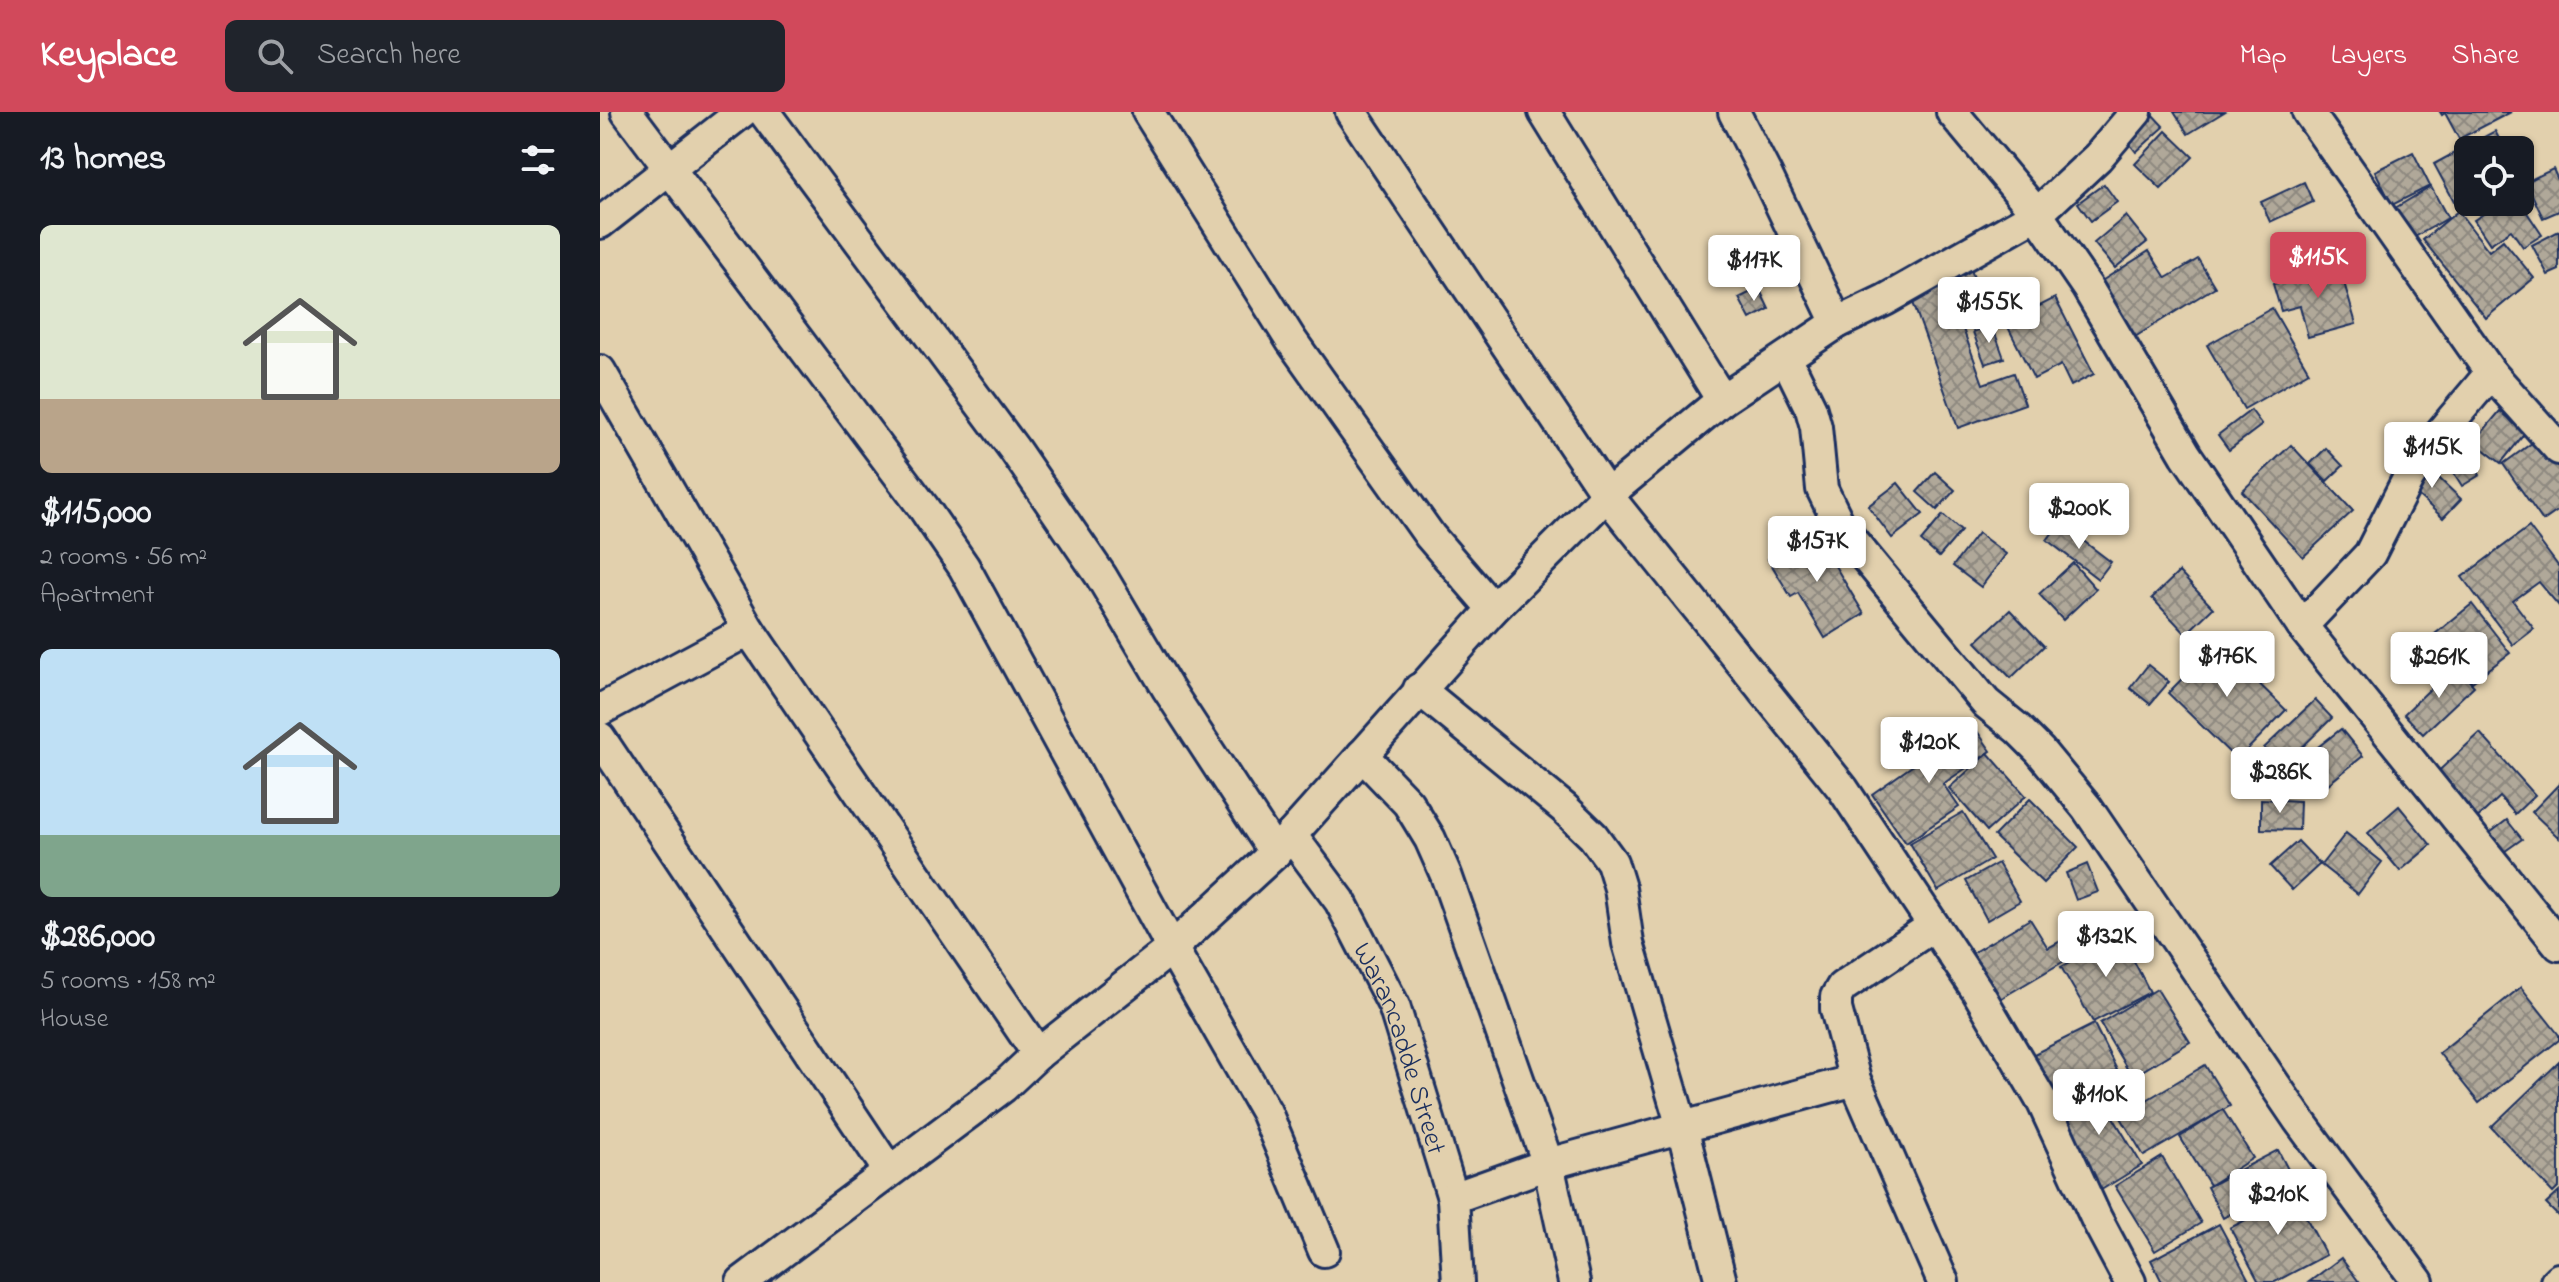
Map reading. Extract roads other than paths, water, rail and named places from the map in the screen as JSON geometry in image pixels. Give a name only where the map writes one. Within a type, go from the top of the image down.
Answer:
[{"type":"street","points":[[627,112],[923,507],[964,567],[1172,948],[1266,1112],[1324,1251]]},
{"type":"street","points":[[600,223],[742,112]]},
{"type":"street","name":"Warancadde Street","points":[[764,112],[1014,449],[1101,576],[1168,689],[1283,844],[1340,901],[1394,1006],[1453,1198],[1458,1282]]},
{"type":"street","points":[[1148,112],[1291,340],[1430,536],[1493,609]]},
{"type":"street","points":[[1351,112],[1607,495],[1843,789],[1976,989],[2043,1103],[2096,1218],[2130,1282]]},
{"type":"street","points":[[1544,112],[1722,400]]},
{"type":"street","points":[[1734,112],[1837,323]]},
{"type":"street","points":[[1952,112],[2037,214],[2087,287],[2186,455],[2302,626],[2559,945]]},
{"type":"street","points":[[742,1282],[1003,1087],[1038,1054],[1172,948],[1283,844],[1493,609],[1607,495],[1722,400],[1837,323],[1885,300],[2037,214],[2098,157],[2136,112]]},
{"type":"street","points":[[2308,112],[2491,373],[2559,449]]},
{"type":"street","points":[[1786,358],[1811,409],[1816,427],[1822,489],[1840,526],[1986,703],[2040,751],[2087,808],[2298,1119],[2418,1282]]},
{"type":"street","points":[[600,371],[749,630],[1038,1054]]},
{"type":"street","points":[[2302,626],[2370,554],[2409,477],[2432,443],[2491,373]]},
{"type":"street","points":[[600,710],[749,630]]},
{"type":"street","points":[[1419,689],[1564,808],[1593,836],[1612,862],[1620,888],[1628,943],[1682,1127],[1721,1282]]},
{"type":"street","points":[[600,738],[889,1171]]},
{"type":"street","points":[[1362,755],[1408,803],[1430,839],[1446,875],[1548,1164],[1574,1282]]},
{"type":"street","points":[[1933,926],[1842,987],[1836,997],[1836,1009],[1855,1080],[1943,1282]]},
{"type":"street","points":[[1453,1198],[1548,1164],[1855,1080]]}]
